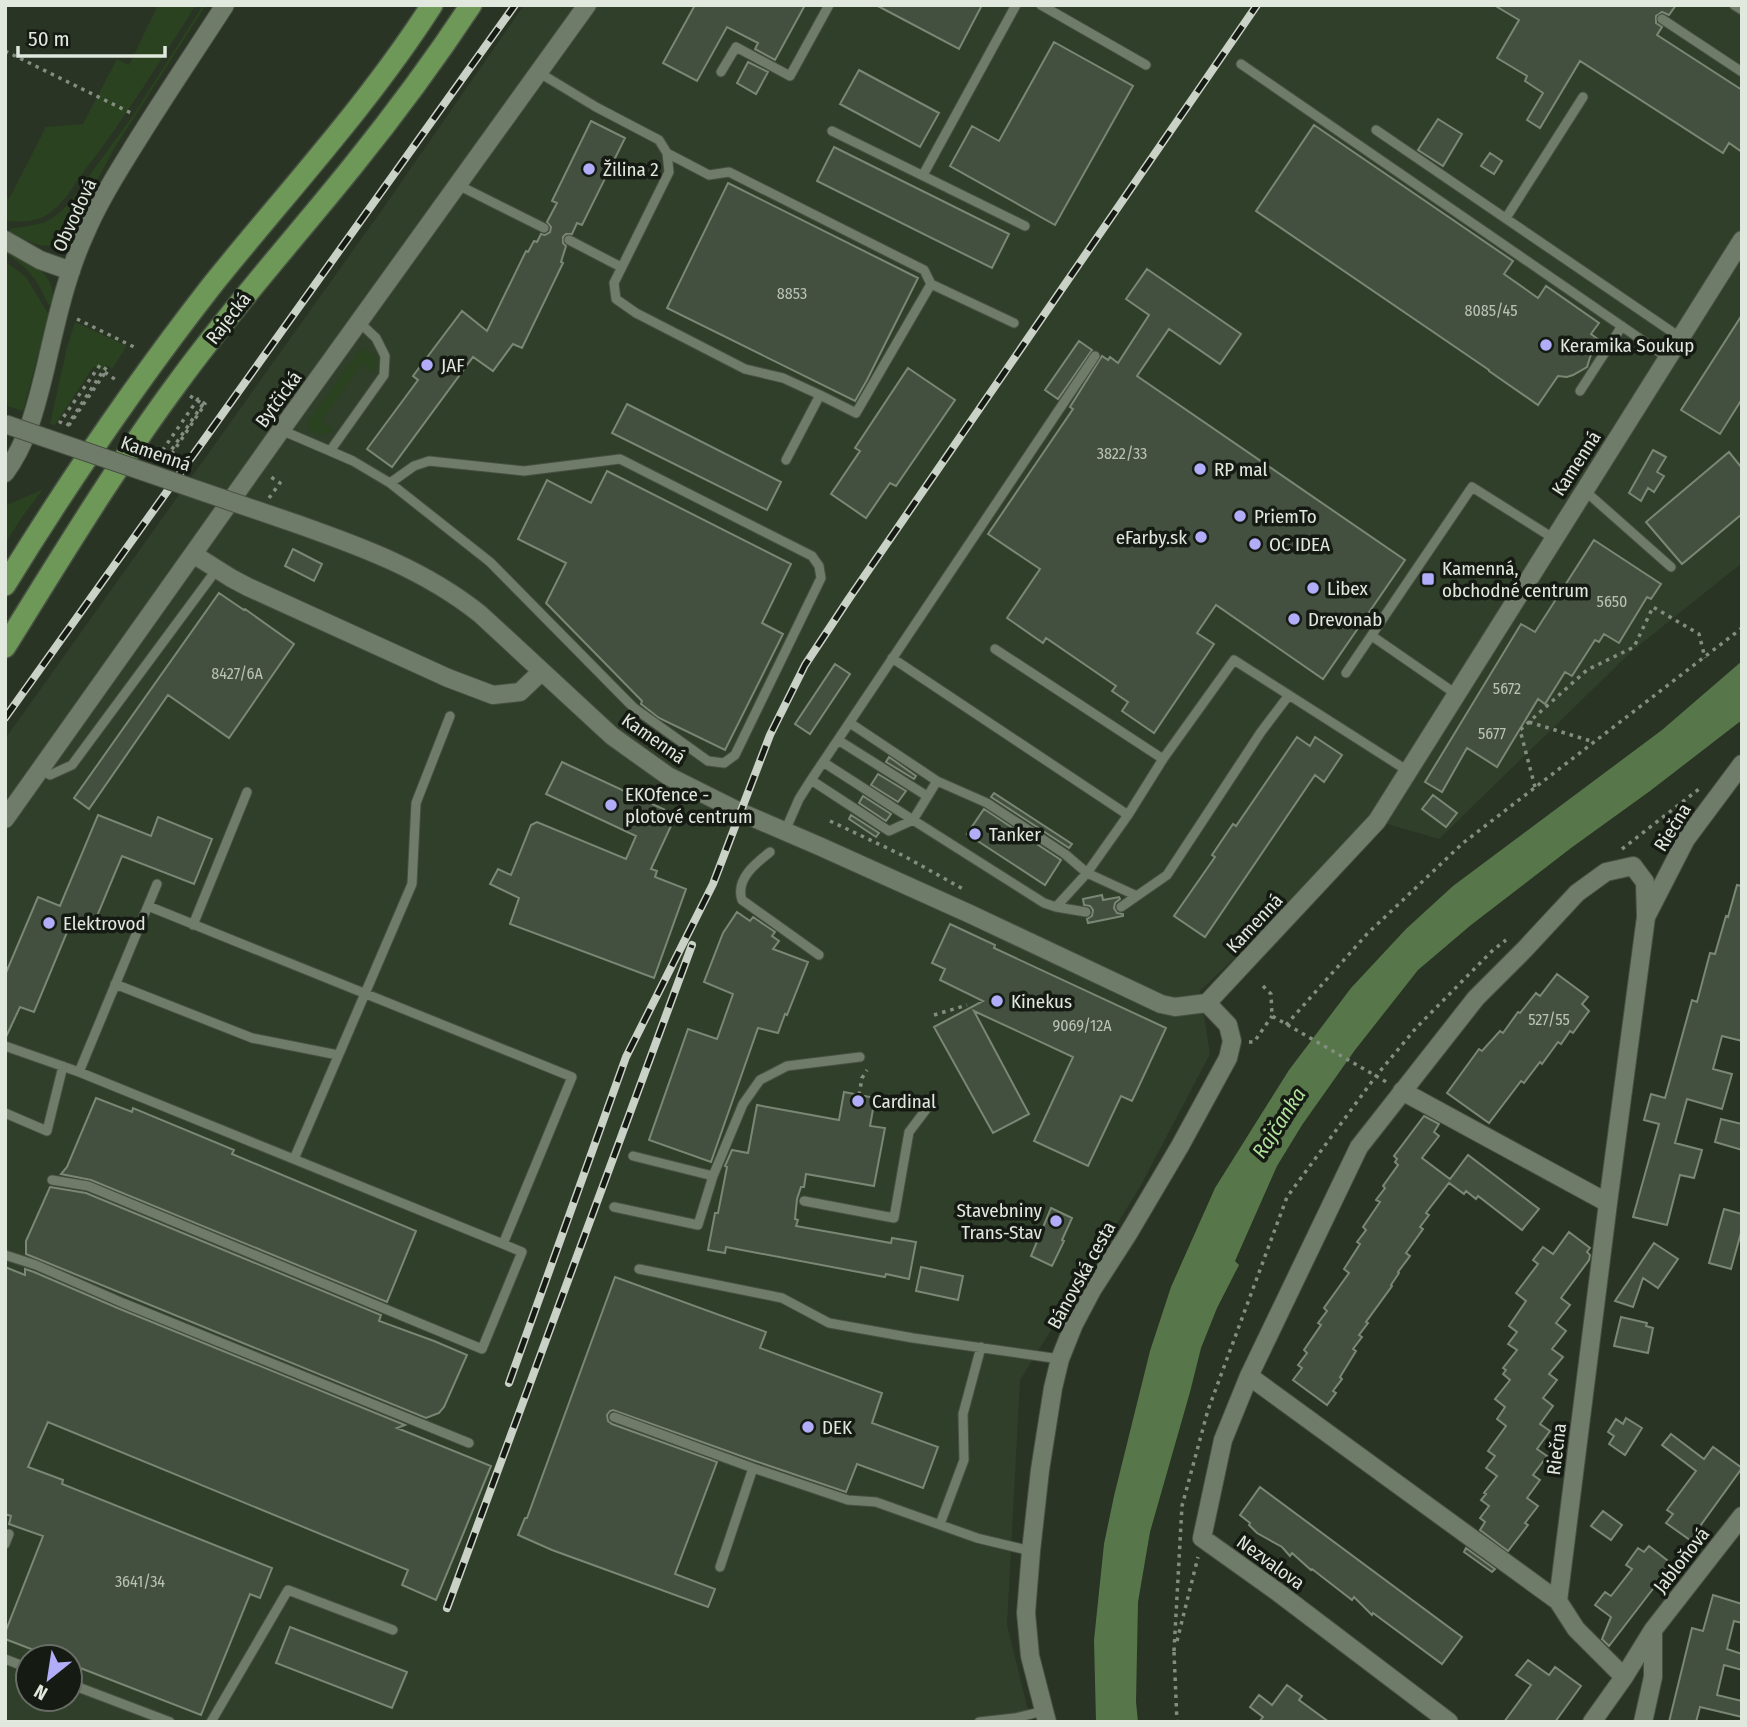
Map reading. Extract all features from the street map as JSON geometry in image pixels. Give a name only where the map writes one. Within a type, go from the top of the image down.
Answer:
[{"type":"main road","name":"Rajecká","points":[[7,580],[71,479],[160,354],[388,69],[432,5]]},
{"type":"main road","name":"Rajecká","points":[[5,647],[106,485],[179,381],[239,303],[353,167],[415,87],[471,5]]},
{"type":"street","name":"Obvodová","points":[[7,469],[26,438],[71,271],[86,231],[148,123],[225,5]]},
{"type":"street","name":"Bytčická","points":[[5,819],[587,5]]},
{"type":"street","points":[[5,240],[40,260],[71,271]]},
{"type":"street","name":"Kamenná","points":[[5,424],[297,524],[393,560],[462,599],[612,736],[668,776],[740,812],[970,914],[1161,1004],[1175,1007],[1208,1003],[1377,821],[1742,240]]},
{"type":"street","points":[[193,554],[248,586],[448,678],[493,695],[520,692],[541,672]]},
{"type":"street","name":"Riečna","points":[[1646,917],[1685,839],[1742,764]]},
{"type":"street","name":"Riečna","points":[[1250,1376],[1359,1147],[1476,998],[1577,893],[1606,872],[1633,866],[1645,882],[1646,917],[1558,1601]]},
{"type":"street","name":"Bánovská cesta","points":[[1045,1716],[1034,1676],[1026,1613],[1040,1470],[1053,1388],[1073,1324],[1173,1157],[1228,1058],[1233,1041],[1228,1025],[1208,1003]]},
{"type":"street","points":[[1402,1091],[1608,1203]]},
{"type":"street","points":[[1202,1538],[1223,1440],[1250,1376],[1558,1601],[1576,1629],[1624,1677]]},
{"type":"street","name":"Jabloňová","points":[[1592,1722],[1653,1630],[1742,1516]]},
{"type":"street","name":"Nezvalova","points":[[1202,1538],[1449,1722]]},
{"type":"street","points":[[1643,1722],[1653,1677],[1653,1630]]},
{"type":"lane","points":[[721,72],[736,47],[790,76],[829,5]]},
{"type":"lane","points":[[923,175],[1016,5]]},
{"type":"lane","points":[[1041,5],[1146,65]]},
{"type":"lane","points":[[1734,5],[1742,10]]},
{"type":"lane","points":[[1662,19],[1742,72]]},
{"type":"lane","points":[[1241,64],[1668,358]]},
{"type":"lane","points":[[538,72],[659,140],[667,153],[669,172],[614,283],[616,299],[636,313],[745,369],[782,378],[856,413],[931,284]]},
{"type":"lane","points":[[1506,218],[1583,97]]},
{"type":"lane","points":[[1376,130],[1681,338]]},
{"type":"lane","points":[[832,131],[1025,226]]},
{"type":"lane","points":[[667,153],[709,175],[729,172],[924,270],[931,284],[1014,323]]},
{"type":"lane","points":[[458,185],[544,228]]},
{"type":"lane","points":[[569,240],[621,267]]},
{"type":"lane","points":[[330,451],[383,375],[385,356],[376,338],[359,322]]},
{"type":"lane","points":[[1580,391],[1622,326]]},
{"type":"lane","points":[[785,831],[811,780],[1095,356]]},
{"type":"lane","points":[[786,460],[820,395]]},
{"type":"lane","points":[[281,430],[353,461],[390,483],[490,562],[634,708],[708,761],[724,763],[735,755],[821,578],[819,566],[812,556],[620,459],[524,471],[429,461],[414,466],[390,483]]},
{"type":"lane","points":[[1346,673],[1472,487],[1553,538]]},
{"type":"lane","points":[[1584,490],[1671,566]]},
{"type":"lane","points":[[41,769],[50,775],[72,765],[217,569]]},
{"type":"lane","points":[[1372,636],[1456,694]]},
{"type":"lane","points":[[996,649],[1163,760]]},
{"type":"lane","points":[[892,659],[1128,815]]},
{"type":"lane","points":[[1056,907],[1087,873],[1234,660],[1408,771]]},
{"type":"lane","points":[[1121,907],[1167,875],[1289,695]]},
{"type":"lane","points":[[294,1159],[412,884],[416,803],[450,716]]},
{"type":"lane","points":[[850,723],[937,780],[987,803],[1065,854],[1087,873],[1137,896]]},
{"type":"lane","points":[[838,740],[927,796]]},
{"type":"lane","points":[[823,762],[1044,903],[1086,912]]},
{"type":"lane","points":[[811,780],[889,831],[914,820],[937,780]]},
{"type":"lane","points":[[193,925],[247,792]]},
{"type":"lane","points":[[770,852],[754,865],[742,882],[739,892],[742,900],[819,955]]},
{"type":"lane","points":[[79,1072],[157,884]]},
{"type":"lane","points":[[148,906],[572,1077],[503,1244]]},
{"type":"lane","points":[[115,984],[252,1038],[338,1055]]},
{"type":"lane","points":[[5,1046],[79,1072],[522,1252],[482,1349],[88,1186],[52,1180]]},
{"type":"lane","points":[[614,1207],[698,1225],[713,1176],[743,1104],[760,1080],[787,1066],[860,1057]]},
{"type":"lane","points":[[5,1113],[47,1130],[63,1066]]},
{"type":"lane","points":[[804,1201],[894,1218],[909,1132],[931,1103]]},
{"type":"lane","points":[[633,1157],[713,1176]]},
{"type":"lane","points":[[5,1255],[37,1265],[123,1303],[468,1443]]},
{"type":"lane","points":[[639,1269],[782,1298],[829,1323],[1060,1359]]},
{"type":"lane","points":[[940,1524],[964,1460],[963,1413],[981,1347]]},
{"type":"lane","points":[[614,1417],[848,1500],[876,1502],[977,1538],[1031,1551]]},
{"type":"lane","points":[[720,1567],[753,1468]]},
{"type":"lane","points":[[211,1722],[288,1590],[393,1630]]},
{"type":"lane","points":[[84,1689],[170,1722]]},
{"type":"lane","points":[[979,1722],[1045,1716]]},
{"type":"path","points":[[5,51],[131,113]]},
{"type":"path","points":[[73,317],[134,347]]},
{"type":"path","points":[[100,365],[107,370],[67,428],[60,422],[100,365]]},
{"type":"path","points":[[67,428],[103,371],[117,381]]},
{"type":"path","points":[[165,463],[205,404],[198,399],[160,454],[166,458],[203,404],[188,395]]},
{"type":"path","points":[[267,484],[271,477],[280,482],[268,499]]},
{"type":"path","points":[[1535,788],[1520,730],[1587,670],[1634,647],[1653,607],[1699,634],[1705,658]]},
{"type":"path","points":[[1286,1025],[1377,925],[1463,843],[1742,628]]},
{"type":"path","points":[[1529,722],[1595,742]]},
{"type":"path","points":[[830,821],[904,856],[973,894]]},
{"type":"path","points":[[1254,1042],[1272,1016],[1271,994],[1263,986]]},
{"type":"path","points":[[934,1015],[967,1006]]},
{"type":"path","points":[[1272,1016],[1376,1076]]},
{"type":"path","points":[[859,1095],[862,1079],[871,1063]]},
{"type":"path","points":[[1177,1722],[1174,1651],[1202,1538]]},
{"type":"shaded area","points":[[158,5],[196,5],[129,109],[63,200],[53,211],[37,219],[21,222],[5,220],[5,197],[9,199],[46,127],[83,124],[117,59],[129,65]]},
{"type":"shaded area","points":[[203,5],[206,5],[112,152],[72,234],[48,246],[25,240],[9,231],[49,220],[70,202],[134,114]]},
{"type":"shaded area","points":[[524,5],[1742,5],[1742,563],[1632,651],[1439,839],[1377,821],[1200,991],[1210,1054],[1140,1187],[1020,1380],[1007,1625],[1031,1722],[5,1722],[5,739],[386,204]]},
{"type":"shaded area","points":[[5,249],[41,270],[51,286],[50,306],[32,276],[20,263],[5,253]]},
{"type":"shaded area","points":[[5,261],[26,277],[49,315],[23,411],[5,405]]},
{"type":"shaded area","points":[[75,322],[126,347],[112,369],[106,365],[102,371],[94,366],[55,425],[50,424],[67,347]]},
{"type":"shaded area","points":[[363,349],[373,354],[376,363],[374,372],[362,364],[321,421],[333,430],[325,434],[314,433],[307,423]]},
{"type":"shaded area","points":[[43,489],[20,520],[5,544],[5,506]]},
{"type":"water","name":"Rajčanka","points":[[1742,661],[1742,720],[1471,925],[1418,970],[1355,1050],[1302,1125],[1277,1166],[1235,1261],[1239,1265],[1217,1308],[1201,1348],[1150,1532],[1138,1602],[1138,1722],[1096,1722],[1094,1640],[1104,1544],[1114,1496],[1150,1351],[1171,1287],[1215,1188],[1289,1070],[1351,988],[1406,929],[1453,886],[1662,730]]},
{"type":"building","points":[[695,5],[805,5],[775,60],[755,49],[758,43],[727,27],[697,81],[663,63]]},
{"type":"building","points":[[876,5],[982,5],[959,49]]},
{"type":"building","points":[[1494,5],[1676,5],[1669,15],[1662,12],[1656,16],[1656,23],[1662,27],[1657,35],[1742,90],[1742,152],[1729,143],[1723,153],[1580,61],[1540,128],[1527,120],[1543,93],[1525,81],[1527,76],[1497,58],[1519,20]]},
{"type":"building","points":[[1054,42],[1133,86],[1055,225],[950,166],[972,126],[999,141]]},
{"type":"building","points":[[748,62],[768,72],[756,94],[737,83]]},
{"type":"building","points":[[859,70],[939,113],[920,147],[840,104]]},
{"type":"building","points":[[1438,119],[1462,134],[1443,166],[1418,150]]},
{"type":"building","points":[[591,121],[625,138],[582,225],[577,223],[572,234],[563,237],[566,246],[561,262],[563,263],[522,348],[513,344],[493,371],[473,357],[392,467],[367,449],[418,380],[413,376],[462,311],[487,331],[526,251],[528,252],[534,241],[537,242],[541,234],[550,232],[551,227],[547,222],[557,203],[552,201]]},
{"type":"building","points":[[1314,125],[1513,261],[1504,274],[1538,298],[1546,286],[1599,323],[1591,334],[1599,340],[1587,367],[1567,377],[1558,376],[1538,405],[1256,211]]},
{"type":"building","points":[[834,147],[1009,234],[992,268],[817,181]]},
{"type":"building","points":[[1490,153],[1502,161],[1494,174],[1481,166]]},
{"type":"building","points":[[728,183],[918,278],[855,401],[667,308]]},
{"type":"building","points":[[1147,269],[1241,334],[1220,364],[1169,329],[1137,376],[1405,560],[1323,679],[1216,605],[1197,633],[1214,644],[1154,733],[1122,711],[1128,702],[1112,691],[1116,686],[1046,638],[1043,643],[1007,618],[1040,569],[988,534],[1073,409],[1070,407],[1102,356],[1108,360],[1110,357],[1118,363],[1149,315],[1126,299]]},
{"type":"building","points":[[1742,315],[1742,399],[1720,434],[1681,410]]},
{"type":"building","points":[[1079,341],[1092,350],[1058,399],[1045,390]]},
{"type":"building","points":[[908,368],[955,400],[896,486],[890,483],[866,518],[831,494],[860,451],[855,448]]},
{"type":"building","points":[[627,404],[781,482],[767,510],[612,433]]},
{"type":"building","points":[[1653,450],[1666,457],[1657,472],[1664,476],[1654,492],[1648,488],[1641,501],[1629,493]]},
{"type":"building","points":[[1729,452],[1742,468],[1742,514],[1682,564],[1646,522]]},
{"type":"building","points":[[607,471],[791,564],[762,623],[783,634],[725,750],[659,718],[641,704],[642,701],[546,603],[566,563],[518,539],[547,480],[591,503]]},
{"type":"building","points":[[1594,540],[1661,584],[1651,599],[1647,597],[1619,643],[1604,634],[1599,642],[1595,640],[1572,676],[1565,672],[1545,704],[1538,699],[1497,767],[1467,748],[1442,792],[1425,782],[1521,624],[1535,632]]},
{"type":"building","points":[[293,549],[322,564],[314,581],[285,566]]},
{"type":"building","points":[[219,593],[294,644],[229,738],[168,695],[89,809],[74,798]]},
{"type":"building","points":[[835,664],[850,674],[810,734],[795,724]]},
{"type":"building","points":[[1297,737],[1310,746],[1315,737],[1342,755],[1324,782],[1315,775],[1205,937],[1174,916],[1215,857],[1212,855],[1233,824],[1236,826]]},
{"type":"building","points":[[889,757],[916,776],[914,779],[886,762]]},
{"type":"building","points":[[562,762],[676,815],[651,869],[657,871],[655,877],[686,889],[654,978],[510,924],[519,898],[490,884],[498,869],[511,875],[531,825],[537,822],[626,859],[636,836],[546,794]]},
{"type":"building","points":[[878,774],[906,791],[898,802],[871,785]]},
{"type":"building","points":[[994,793],[1072,844],[1069,848],[991,797]]},
{"type":"building","points":[[1433,795],[1457,813],[1446,827],[1422,809]]},
{"type":"building","points":[[863,796],[891,814],[886,821],[859,803]]},
{"type":"building","points":[[984,809],[1061,860],[1045,885],[967,834]]},
{"type":"building","name":"Elektrovod","points":[[98,815],[151,836],[158,817],[212,839],[194,884],[122,856],[95,921],[86,918],[84,924],[72,920],[34,1012],[20,1007],[5,1039],[5,975],[38,897],[60,906]]},
{"type":"building","points":[[851,815],[879,833],[876,837],[849,819]]},
{"type":"building","points":[[1737,885],[1742,886],[1742,1041],[1722,1036],[1713,1069],[1732,1074],[1722,1109],[1687,1099],[1675,1143],[1702,1150],[1694,1178],[1680,1175],[1667,1225],[1633,1217],[1659,1124],[1644,1120],[1651,1094],[1665,1098],[1692,1000],[1697,1002],[1710,953],[1715,954]]},
{"type":"building","points":[[1102,895],[1103,900],[1119,897],[1114,908],[1123,916],[1088,923],[1087,919],[1092,916],[1093,910],[1084,905],[1083,899]]},
{"type":"building","points":[[737,912],[750,921],[753,917],[775,932],[772,936],[779,941],[773,949],[808,962],[778,1033],[758,1028],[711,1162],[649,1140],[688,1029],[717,1039],[733,994],[704,982],[723,933]]},
{"type":"building","points":[[950,924],[995,945],[994,948],[1166,1028],[1132,1101],[1121,1096],[1088,1166],[1034,1141],[1073,1057],[974,1011],[1029,1114],[993,1133],[934,1027],[983,1001],[940,980],[945,969],[932,963]]},
{"type":"building","points":[[1557,974],[1588,997],[1582,1004],[1589,1011],[1573,1033],[1570,1031],[1561,1044],[1558,1042],[1524,1083],[1521,1081],[1489,1123],[1447,1093],[1479,1049],[1482,1051],[1500,1031],[1503,1033],[1518,1012],[1520,1013],[1536,993],[1540,996]]},
{"type":"building","points":[[844,1092],[875,1098],[870,1126],[885,1128],[874,1186],[806,1174],[804,1187],[801,1187],[797,1199],[796,1226],[891,1243],[892,1238],[916,1242],[909,1279],[886,1274],[885,1277],[726,1247],[725,1253],[708,1250],[715,1213],[718,1213],[727,1167],[725,1166],[732,1150],[748,1153],[757,1105],[839,1120]]},
{"type":"building","points":[[96,1098],[132,1112],[133,1108],[234,1150],[232,1154],[416,1231],[387,1302],[91,1180],[61,1174],[67,1167]]},
{"type":"building","points":[[1424,1116],[1439,1124],[1434,1132],[1439,1136],[1422,1158],[1450,1179],[1468,1155],[1539,1209],[1522,1230],[1478,1196],[1476,1199],[1466,1191],[1464,1194],[1449,1183],[1426,1213],[1429,1215],[1420,1227],[1423,1229],[1406,1253],[1410,1256],[1366,1322],[1368,1323],[1359,1335],[1362,1337],[1353,1349],[1356,1351],[1333,1391],[1336,1393],[1327,1405],[1293,1380],[1302,1368],[1298,1365],[1307,1353],[1304,1350],[1321,1325],[1318,1323],[1327,1311],[1324,1308],[1349,1273],[1344,1269],[1360,1244],[1357,1242],[1366,1230],[1363,1227],[1380,1202],[1376,1200],[1385,1188],[1383,1186],[1398,1165],[1394,1156]]},
{"type":"building","points":[[1721,1119],[1742,1124],[1742,1150],[1715,1142]]},
{"type":"building","points":[[50,1187],[86,1193],[381,1315],[379,1321],[467,1355],[444,1407],[439,1413],[426,1418],[26,1254],[26,1241]]},
{"type":"building","points":[[1051,1208],[1072,1218],[1052,1266],[1031,1256]]},
{"type":"building","points":[[1724,1209],[1742,1214],[1742,1229],[1731,1269],[1709,1263]]},
{"type":"building","points":[[1569,1232],[1590,1248],[1587,1252],[1590,1255],[1561,1298],[1570,1305],[1556,1323],[1566,1331],[1552,1349],[1563,1357],[1549,1374],[1557,1380],[1543,1398],[1553,1406],[1540,1424],[1550,1431],[1537,1449],[1547,1456],[1533,1475],[1540,1480],[1527,1498],[1538,1506],[1525,1523],[1528,1525],[1508,1551],[1480,1530],[1485,1522],[1480,1518],[1489,1506],[1481,1500],[1497,1476],[1486,1468],[1495,1456],[1488,1451],[1506,1426],[1497,1419],[1505,1407],[1495,1399],[1510,1380],[1503,1374],[1506,1370],[1503,1368],[1517,1350],[1508,1344],[1517,1332],[1509,1326],[1526,1301],[1516,1293],[1538,1264],[1533,1260],[1543,1247],[1553,1254]]},
{"type":"building","points":[[1654,1243],[1678,1259],[1658,1288],[1643,1278],[1633,1307],[1615,1301]]},
{"type":"building","points":[[5,1267],[25,1275],[25,1269],[34,1272],[405,1425],[397,1428],[491,1466],[436,1600],[402,1585],[408,1570],[48,1422],[28,1467],[63,1480],[62,1484],[272,1568],[260,1598],[250,1594],[201,1715],[84,1669],[84,1643],[15,1643],[5,1639],[43,1536],[9,1524],[11,1516],[5,1514]]},
{"type":"building","points":[[921,1267],[963,1276],[958,1300],[916,1291]]},
{"type":"building","points":[[615,1277],[766,1332],[760,1348],[882,1393],[872,1423],[938,1447],[923,1488],[857,1464],[846,1492],[613,1410],[607,1415],[612,1424],[717,1462],[675,1574],[715,1589],[708,1607],[518,1535],[527,1518]]},
{"type":"building","points":[[1621,1317],[1647,1323],[1646,1326],[1653,1328],[1648,1353],[1614,1346]]},
{"type":"building","points":[[1626,1418],[1642,1428],[1625,1455],[1609,1444],[1614,1436],[1608,1432],[1616,1419],[1623,1424]]},
{"type":"building","points":[[1671,1434],[1704,1459],[1713,1447],[1742,1468],[1690,1540],[1666,1523],[1673,1514],[1667,1510],[1696,1471],[1662,1445]]},
{"type":"building","points":[[1260,1487],[1462,1637],[1442,1664],[1373,1613],[1372,1615],[1354,1597],[1352,1600],[1311,1570],[1292,1553],[1290,1556],[1282,1547],[1257,1533],[1240,1515]]},
{"type":"building","points":[[1603,1511],[1622,1525],[1611,1540],[1591,1526]]},
{"type":"building","points":[[1649,1546],[1672,1564],[1609,1646],[1602,1639],[1611,1617],[1595,1605],[1605,1592],[1611,1596],[1632,1569],[1626,1565],[1638,1548],[1644,1552]]},
{"type":"building","points":[[1466,1548],[1495,1569],[1492,1572],[1464,1552]]},
{"type":"building","points":[[1713,1595],[1742,1604],[1742,1623],[1734,1621],[1727,1649],[1742,1654],[1742,1670],[1724,1665],[1717,1695],[1742,1701],[1742,1717],[1700,1707],[1696,1722],[1669,1722],[1692,1628],[1703,1631]]},
{"type":"building","points":[[290,1627],[407,1672],[392,1708],[276,1663]]},
{"type":"building","points":[[1528,1660],[1549,1675],[1555,1667],[1581,1686],[1555,1722],[1504,1722],[1531,1685],[1516,1675]]},
{"type":"building","points":[[1287,1685],[1302,1696],[1299,1700],[1329,1722],[1259,1722],[1263,1717],[1250,1707],[1259,1695],[1272,1705]]},
{"type":"railway","points":[[5,718],[515,5]]},
{"type":"railway","points":[[509,1383],[626,1057],[713,884],[770,735],[805,665],[1257,5]]},
{"type":"railway","points":[[447,1608],[692,945]]},
{"type":"place","name":"Žilina 2","points":[[589,169]]},
{"type":"place","name":"Keramika Soukup","points":[[1546,345]]},
{"type":"place","name":"JAF","points":[[427,365]]},
{"type":"place","name":"RP mal","points":[[1200,469]]},
{"type":"place","name":"PriemTo","points":[[1240,516]]},
{"type":"place","name":"eFarby.sk","points":[[1201,537]]},
{"type":"place","name":"OC IDEA","points":[[1255,544]]},
{"type":"place","name":"Kamenná, obchodné centrum","points":[[1428,579]]},
{"type":"place","name":"Libex","points":[[1313,588]]},
{"type":"place","name":"Drevonab","points":[[1294,619]]},
{"type":"place","name":"EKOfence - plotové centrum","points":[[611,805]]},
{"type":"place","name":"Tanker","points":[[975,834]]},
{"type":"place","name":"Elektrovod","points":[[49,923]]},
{"type":"place","name":"Kinekus","points":[[997,1001]]},
{"type":"place","name":"Cardinal","points":[[858,1101]]},
{"type":"place","name":"Stavebniny Trans-Stav","points":[[1056,1221]]},
{"type":"place","name":"DEK","points":[[808,1427]]}]
